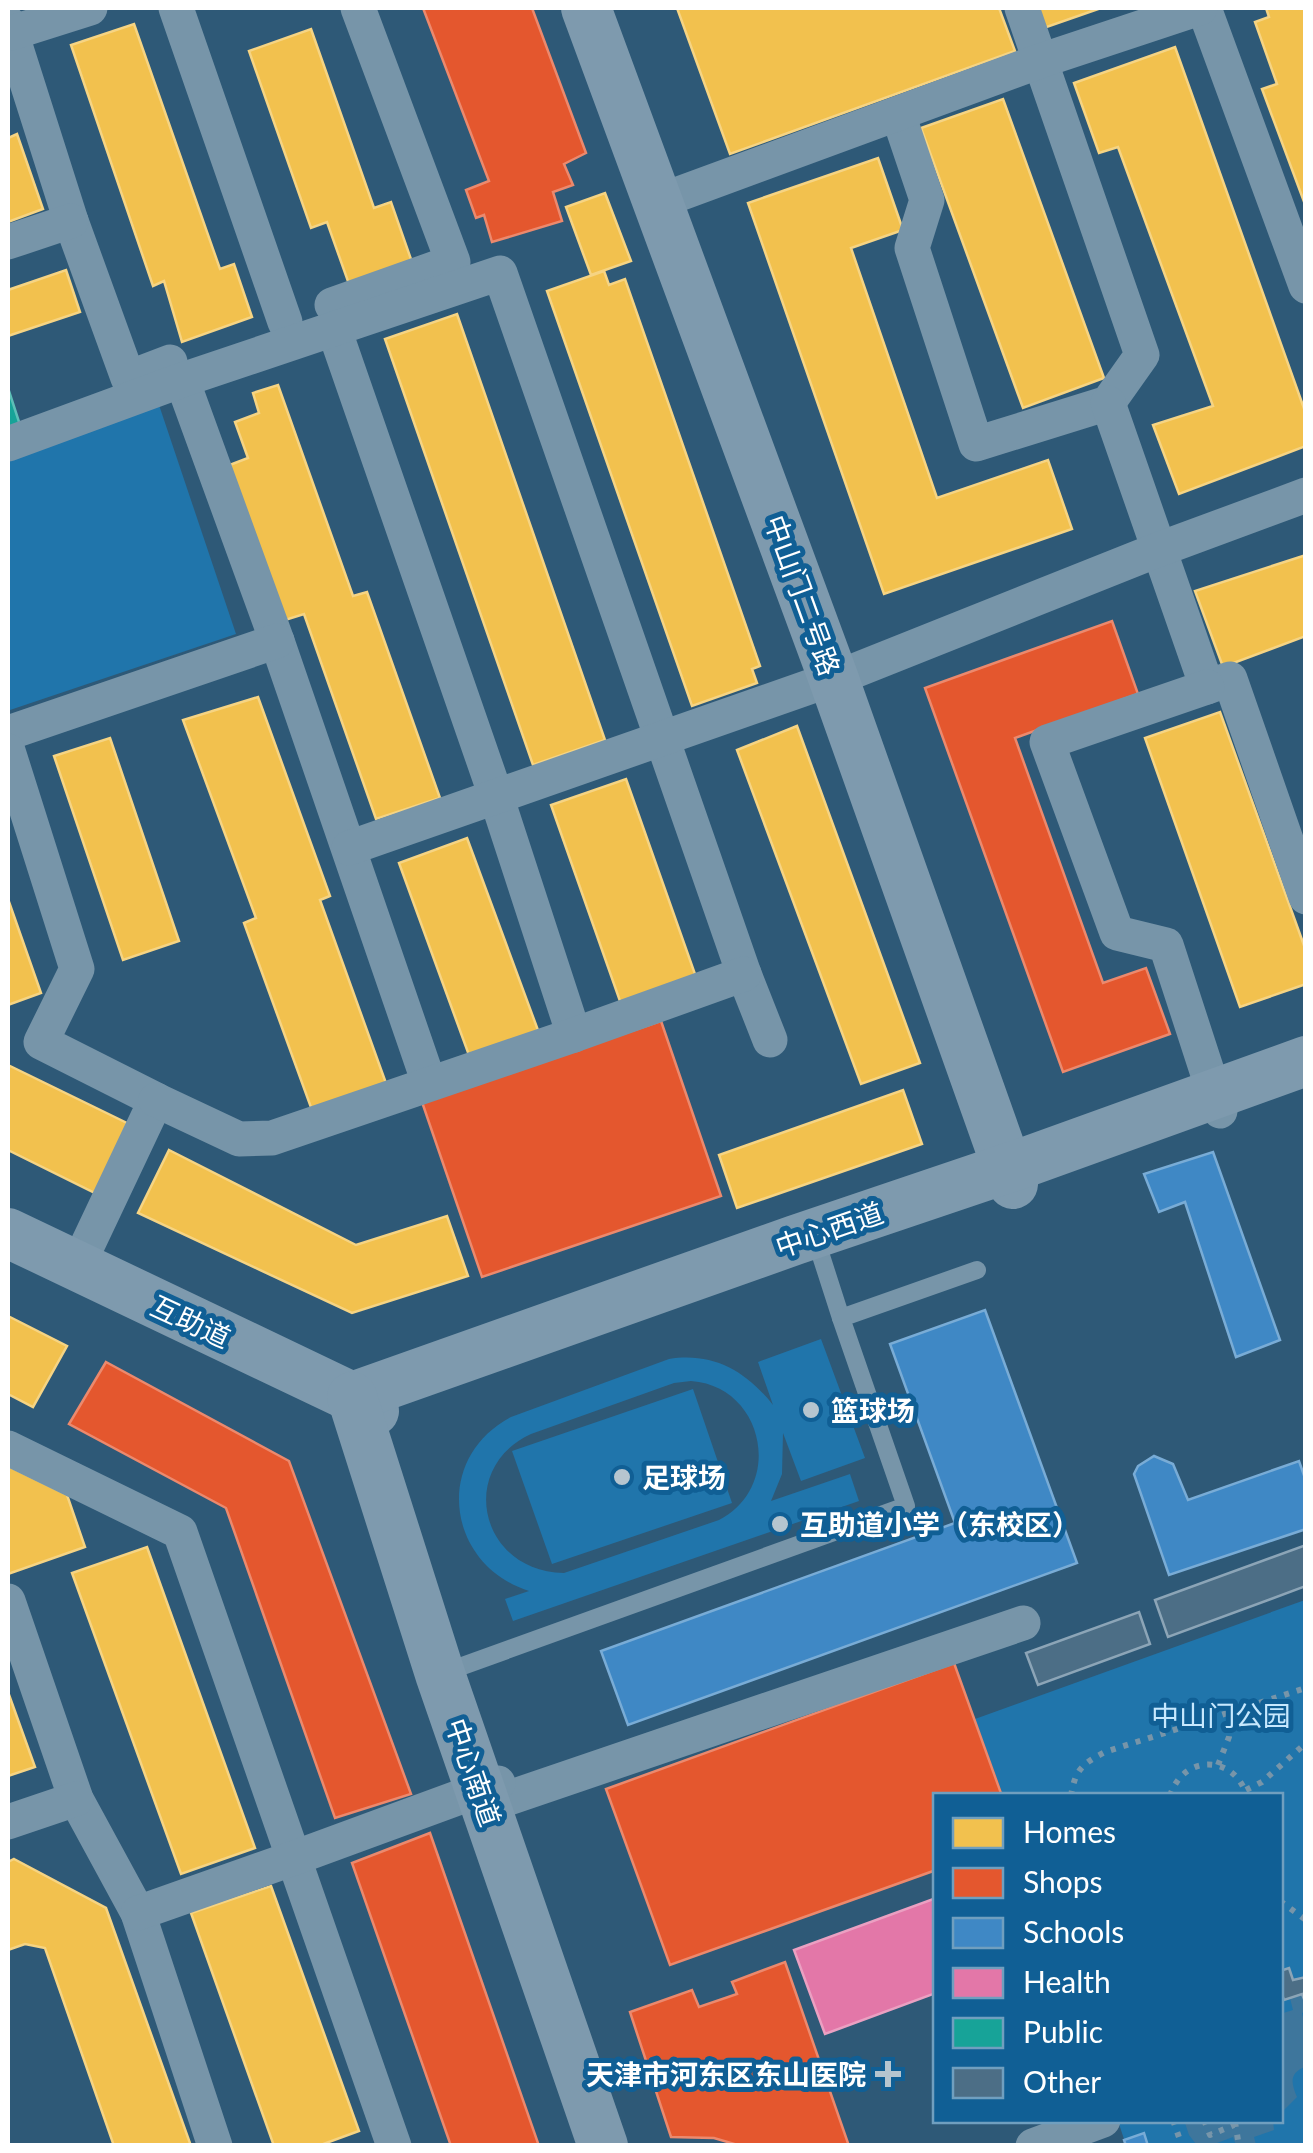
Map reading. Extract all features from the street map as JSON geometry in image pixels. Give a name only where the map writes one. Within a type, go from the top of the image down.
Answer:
[{"type":"street","points":[[90,8],[9,28],[17,88],[128,378],[453,262],[358,8]]},
{"type":"street","points":[[176,8],[285,322]]},
{"type":"street","name":"中山门二号路","points":[[586,8],[738,365],[841,675],[1018,1173]]},
{"type":"street","name":"中山门二号路","points":[[602,8],[665,199]]},
{"type":"street","points":[[898,114],[926,200],[912,248],[976,444],[1108,403],[1142,355],[1022,8]]},
{"type":"street","points":[[665,199],[1040,62],[1202,8],[1306,286]]},
{"type":"street","points":[[8,242],[71,221]]},
{"type":"street","points":[[8,444],[182,380],[500,274],[770,1040]]},
{"type":"street","points":[[334,330],[496,796],[574,1035]]},
{"type":"street","points":[[182,380],[429,1083]]},
{"type":"street","points":[[1108,403],[1207,688]]},
{"type":"street","points":[[348,848],[841,675],[1306,495]]},
{"type":"street","points":[[8,734],[276,641]]},
{"type":"street","points":[[1217,1102],[1166,946],[1117,933],[1046,742],[1230,678],[1306,896]]},
{"type":"street","points":[[8,752],[77,969],[41,1042],[239,1140],[272,1138],[744,974]]},
{"type":"street","name":"中心西道","points":[[363,1404],[1217,1102],[1306,1062]]},
{"type":"street","name":"中心西道","points":[[1217,1102],[1306,1081]]},
{"type":"street","points":[[76,1267],[156,1100]]},
{"type":"street","name":"互助道","points":[[8,1233],[363,1404]]},
{"type":"street","name":"中心南道","points":[[363,1404],[492,1794],[626,2146]]},
{"type":"street","points":[[8,1448],[180,1532],[394,2146]]},
{"type":"street","points":[[8,1601],[76,1799],[138,1913],[215,2146]]},
{"type":"street","points":[[138,1913],[294,1858],[1023,1623]]},
{"type":"street","name":"中心南道","points":[[492,1794],[603,2146]]},
{"type":"street","points":[[8,1822],[76,1799]]},
{"type":"street","points":[[1033,2146],[1096,2123]]},
{"type":"lane","points":[[449,1671],[906,1506],[817,1244]]},
{"type":"lane","points":[[842,1318],[976,1270]]},
{"type":"path","points":[[1072,1793],[1084,1763],[1105,1752],[1306,1688]]},
{"type":"path","points":[[1218,1765],[1229,1737],[1232,1713]]},
{"type":"path","points":[[1172,1793],[1180,1776],[1204,1764],[1218,1765],[1240,1778],[1247,1793],[1306,1743]]},
{"type":"path","points":[[1283,1903],[1306,1920]]},
{"type":"path","points":[[1205,2123],[1210,2135],[1235,2123],[1239,2146]]},
{"type":"green space","points":[[158,402],[236,634],[10,710],[8,452]]},
{"type":"green space","points":[[821,1339],[865,1458],[801,1481],[783,1433],[782,1474],[771,1501],[850,1474],[859,1501],[513,1621],[505,1599],[529,1591],[501,1578],[480,1559],[466,1536],[460,1510],[460,1484],[469,1458],[486,1435],[511,1417],[669,1359],[700,1358],[727,1367],[752,1382],[773,1405],[758,1362]],"holes":[[[691,1381],[716,1387],[735,1400],[749,1418],[757,1440],[758,1462],[753,1485],[740,1504],[719,1520],[564,1573],[535,1568],[513,1555],[497,1537],[488,1516],[487,1492],[493,1470],[508,1450],[531,1434],[674,1383]]]},
{"type":"green space","name":"足球场","points":[[693,1389],[732,1503],[552,1564],[512,1451]]},
{"type":"green space","name":"中山门公园","points":[[1305,1600],[1305,2145],[1126,2145],[1119,2123],[1283,2123],[1283,1793],[1002,1793],[975,1719]]},
{"type":"shaded area","points":[[1302,1994],[1305,2067],[1293,2079],[1297,2097],[1283,2111],[1283,2013],[1293,2010],[1290,1998]]},
{"type":"shaded area","points":[[1185,2123],[1273,2123],[1274,2130],[1254,2137],[1256,2145],[1236,2145],[1233,2137],[1196,2144]]},
{"type":"building: Homes","points":[[677,8],[999,8],[1015,51],[730,154]]},
{"type":"building: Homes","points":[[1033,8],[1101,8],[1041,29]]},
{"type":"building: Homes","points":[[1266,8],[1306,8],[1306,207],[1262,89],[1277,84],[1255,22],[1269,17]]},
{"type":"building: Homes","points":[[134,24],[220,269],[234,264],[252,317],[182,342],[164,281],[153,286],[71,45]]},
{"type":"building: Homes","points":[[311,29],[374,208],[391,202],[413,265],[350,287],[327,222],[311,228],[249,51]]},
{"type":"building: Homes","points":[[1175,47],[1306,414],[1306,446],[1179,494],[1153,425],[1213,406],[1118,147],[1099,153],[1074,83]]},
{"type":"building: Homes","points":[[1003,99],[1104,378],[1023,408],[921,128]]},
{"type":"building: Homes","points":[[17,134],[43,209],[8,222],[8,138]]},
{"type":"building: Homes","points":[[878,158],[903,230],[851,248],[937,498],[1048,460],[1072,529],[884,594],[748,203]]},
{"type":"building: Homes","points":[[605,193],[631,261],[591,275],[566,207]]},
{"type":"building: Homes","points":[[66,270],[80,312],[8,336],[8,290]]},
{"type":"building: Homes","points":[[604,271],[609,285],[625,279],[760,666],[752,669],[757,683],[692,706],[547,291]]},
{"type":"building: Homes","points":[[457,314],[605,740],[533,765],[385,339]]},
{"type":"building: Homes","points":[[278,385],[353,596],[367,592],[440,798],[376,819],[304,614],[282,621],[227,466],[248,458],[235,422],[259,413],[253,393]]},
{"type":"building: Homes","points":[[1306,555],[1306,636],[1223,667],[1195,591]]},
{"type":"building: Homes","points":[[258,697],[330,896],[320,900],[387,1086],[313,1113],[244,923],[256,918],[183,720]]},
{"type":"building: Homes","points":[[1220,712],[1306,951],[1306,984],[1240,1007],[1145,738]]},
{"type":"building: Homes","points":[[797,726],[920,1063],[861,1084],[737,750]]},
{"type":"building: Homes","points":[[110,738],[179,941],[123,960],[54,756]]},
{"type":"building: Homes","points":[[626,779],[696,977],[621,1004],[551,805]]},
{"type":"building: Homes","points":[[467,838],[539,1033],[470,1058],[399,863]]},
{"type":"building: Homes","points":[[8,899],[41,993],[8,1005]]},
{"type":"building: Homes","points":[[8,1065],[129,1124],[95,1193],[8,1150]]},
{"type":"building: Homes","points":[[903,1090],[922,1144],[737,1208],[719,1155]]},
{"type":"building: Homes","points":[[169,1150],[356,1245],[447,1216],[468,1276],[352,1313],[138,1213]]},
{"type":"building: Homes","points":[[8,1316],[67,1346],[33,1407],[8,1394]]},
{"type":"building: Homes","points":[[8,1466],[67,1495],[85,1547],[8,1574]]},
{"type":"building: Homes","points":[[147,1547],[255,1848],[181,1874],[72,1573]]},
{"type":"building: Homes","points":[[8,1692],[35,1767],[8,1776]]},
{"type":"building: Homes","points":[[14,1859],[106,1908],[191,2146],[114,2146],[45,1948],[25,1944],[8,1950],[8,1862]]},
{"type":"building: Homes","points":[[271,1886],[359,2131],[318,2146],[274,2146],[191,1913]]},
{"type":"building: Shops","points":[[423,8],[532,8],[586,153],[564,164],[573,185],[553,192],[562,221],[492,242],[484,215],[476,218],[466,190],[489,181]]},
{"type":"building: Shops","points":[[1112,621],[1138,694],[1015,738],[1103,983],[1146,968],[1170,1034],[1063,1072],[925,688]]},
{"type":"building: Shops","points":[[661,1021],[721,1196],[482,1277],[422,1102]]},
{"type":"building: Shops","points":[[106,1362],[289,1461],[411,1794],[335,1818],[226,1508],[69,1424]]},
{"type":"building: Shops","points":[[954,1663],[1001,1793],[933,1793],[933,1871],[670,1965],[606,1789]]},
{"type":"building: Shops","points":[[430,1833],[539,2146],[451,2146],[352,1863]]},
{"type":"building: Shops","points":[[785,1962],[849,2146],[741,2146],[714,2138],[671,2137],[630,2012],[692,1990],[699,2007],[737,1994],[732,1982]]},
{"type":"building: Schools","points":[[1213,1152],[1280,1340],[1236,1357],[1185,1202],[1159,1212],[1144,1174]]},
{"type":"building: Schools","points":[[985,1310],[1077,1563],[628,1725],[601,1651],[955,1523],[890,1344]]},
{"type":"building: Schools","points":[[1154,1456],[1173,1464],[1188,1500],[1299,1461],[1306,1481],[1306,1529],[1169,1575],[1134,1474],[1138,1466]]},
{"type":"building: Schools","points":[[1144,2133],[1148,2146],[1126,2146],[1124,2140]]},
{"type":"building: Health","points":[[933,1899],[933,1994],[825,2034],[794,1950]]},
{"type":"building: Public","points":[[8,388],[20,425],[8,429]]},
{"type":"building: Other","points":[[1306,1545],[1306,1586],[1168,1637],[1155,1600]]},
{"type":"building: Other","points":[[1139,1612],[1150,1644],[1038,1685],[1026,1653]]},
{"type":"building: Other","points":[[1289,1968],[1293,1980],[1306,1977],[1306,2004],[1302,1994],[1284,2000],[1283,1970]]},
{"type":"place","name":"篮球场","points":[[811,1410]]},
{"type":"place","name":"足球场","points":[[622,1477]]},
{"type":"place","name":"互助道小学（东校区）","points":[[780,1524]]},
{"type":"place","name":"天津市河东区东山医院","points":[[888,2074]]}]
